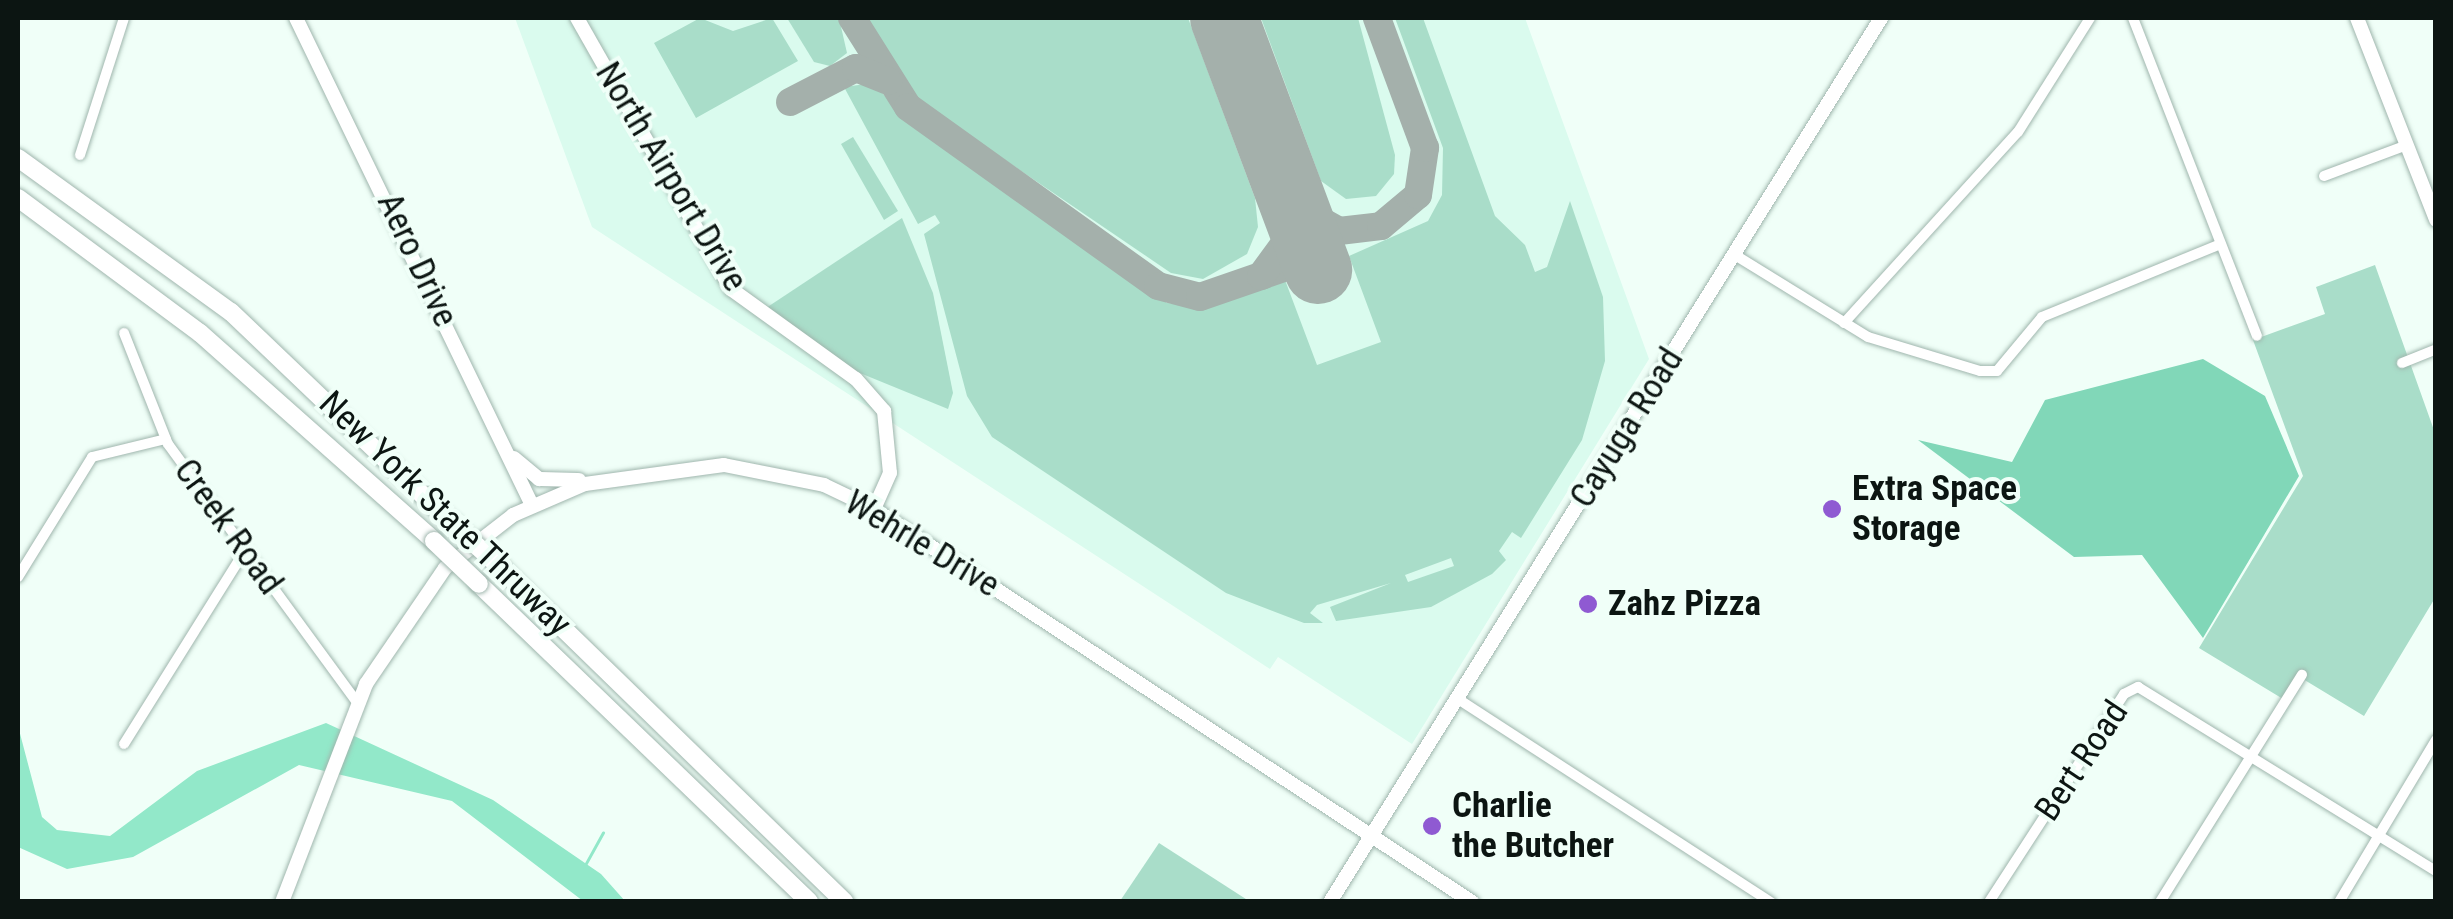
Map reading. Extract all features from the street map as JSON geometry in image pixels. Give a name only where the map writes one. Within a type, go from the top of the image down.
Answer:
[{"type":"highway","name":"New York State Thruway","points":[[20,160],[231,312],[845,902]]},
{"type":"highway","name":"New York State Thruway","points":[[18,198],[200,333],[434,541],[809,902]]},
{"type":"street","points":[[80,154],[124,18]]},
{"type":"street","name":"Aero Drive","points":[[296,18],[532,505]]},
{"type":"street","name":"North Airport Drive","points":[[576,18],[731,290],[856,380],[884,411],[890,473],[874,509]]},
{"type":"street","name":"Cayuga Road","points":[[1330,902],[1881,18]]},
{"type":"street","points":[[1844,324],[2018,132],[2090,18]]},
{"type":"street","points":[[2134,18],[2257,336]]},
{"type":"street","points":[[2357,18],[2436,220]]},
{"type":"street","points":[[2324,176],[2407,145]]},
{"type":"street","points":[[1736,254],[1844,324],[1997,371],[2042,317],[2221,244]]},
{"type":"street","name":"Creek Road","points":[[124,334],[166,440],[358,705]]},
{"type":"street","points":[[2402,363],[2436,349]]},
{"type":"street","points":[[18,576],[92,456],[166,440]]},
{"type":"street","points":[[509,454],[554,483],[604,478]]},
{"type":"street","name":"Wehrle Drive","points":[[282,902],[358,705],[426,590],[469,546],[532,505],[604,478],[724,465],[824,486],[874,509],[1472,902]]},
{"type":"street","points":[[124,744],[244,552]]},
{"type":"street","points":[[2160,902],[2302,676]]},
{"type":"street","name":"Bert Road","points":[[1989,902],[2130,689],[2145,688],[2252,755]]},
{"type":"street","points":[[1458,699],[1771,902]]},
{"type":"street","points":[[2339,902],[2382,837],[2436,740]]},
{"type":"street","points":[[2252,755],[2436,871]]},
{"type":"shaded area","points":[[515,18],[1525,18],[1649,359],[1412,744],[1278,657],[1270,669],[592,227]]},
{"type":"shaded area","points":[[700,18],[733,31],[772,18],[798,61],[696,118],[654,43]]},
{"type":"shaded area","points":[[787,18],[839,18],[847,53],[830,66],[814,62]]},
{"type":"shaded area","points":[[865,18],[1188,18],[1255,198],[1258,227],[1247,254],[1203,279],[1171,273],[917,100]]},
{"type":"shaded area","points":[[1261,18],[1358,18],[1395,155],[1394,174],[1376,196],[1346,199],[1321,181]]},
{"type":"shaded area","points":[[1395,18],[1423,18],[1495,216],[1525,245],[1535,272],[1547,267],[1570,201],[1603,297],[1605,361],[1582,440],[1521,538],[1512,532],[1499,551],[1506,560],[1492,574],[1431,607],[1336,621],[1330,607],[1391,583],[1317,605],[1310,613],[1323,623],[1304,623],[1226,593],[992,437],[967,396],[924,234],[940,223],[935,215],[918,224],[844,87],[873,83],[911,124],[1167,303],[1214,306],[1285,280],[1317,365],[1381,342],[1349,256],[1428,221],[1442,195],[1443,148]],"holes":[[[1451,558],[1454,566],[1408,582],[1405,575]]]},
{"type":"shaded area","points":[[853,137],[898,211],[884,220],[841,144]]},
{"type":"shaded area","points":[[902,218],[933,293],[953,393],[948,409],[855,371],[763,310]]},
{"type":"shaded area","points":[[2375,265],[2435,433],[2435,598],[2364,716],[2298,676],[2283,699],[2199,648],[2303,476],[2253,340],[2325,314],[2316,287]]},
{"type":"shaded area","points":[[2203,359],[2265,396],[2299,476],[2203,638],[2142,555],[2074,557],[1918,440],[2012,462],[2045,400]]},
{"type":"shaded area","points":[[326,723],[493,800],[601,874],[625,901],[583,901],[452,801],[299,765],[133,857],[67,869],[18,847],[18,726],[42,817],[57,830],[110,836],[197,771]]},
{"type":"shaded area","points":[[1159,843],[1249,901],[1120,901]]},
{"type":"waterway","points":[[584,867],[603,833]]},
{"type":"taxiway","points":[[852,18],[908,107],[1158,286],[1200,297],[1281,269]]},
{"type":"taxiway","points":[[1279,166],[1305,212],[1339,231],[1381,226],[1418,195],[1425,148],[1377,18]]},
{"type":"taxiway","points":[[790,102],[856,68],[888,81]]},
{"type":"taxiway","points":[[1261,276],[1291,235],[1287,191]]},
{"type":"runway","points":[[1224,18],[1318,270]]},
{"type":"place","name":"Extra Space Storage","points":[[1832,509]]},
{"type":"place","name":"Zahz Pizza","points":[[1588,604]]},
{"type":"place","name":"Charlie the Butcher","points":[[1432,826]]}]
